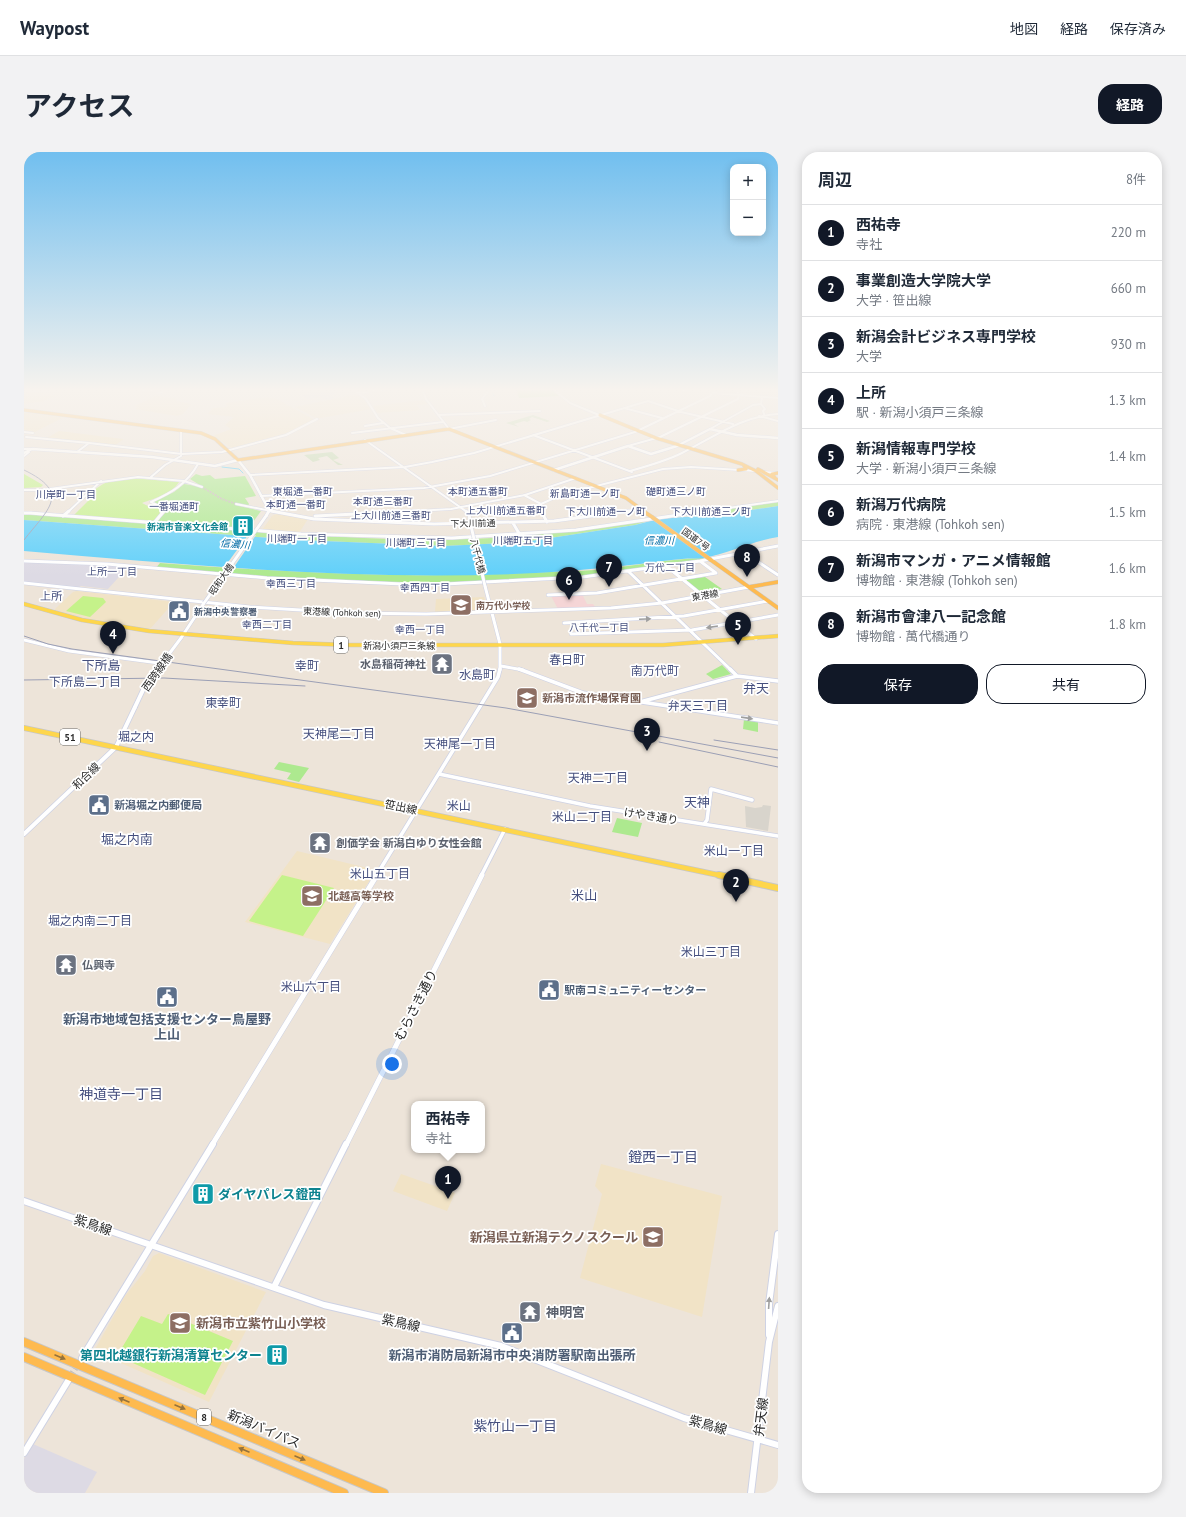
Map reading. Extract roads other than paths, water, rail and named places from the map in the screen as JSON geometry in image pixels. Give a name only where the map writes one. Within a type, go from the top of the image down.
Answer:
[{"type":"highway","points":[[230,452],[238,460],[291,452]]},
{"type":"highway","name":"国道7号","points":[[507,452],[626,498],[778,608]]},
{"type":"highway","points":[[702,452],[742,464],[756,471],[776,487]]},
{"type":"highway","points":[[704,452],[732,459],[778,480]]},
{"type":"highway","points":[[738,470],[747,468],[742,464]]},
{"type":"highway","points":[[756,471],[763,472]]},
{"type":"highway","points":[[778,473],[772,474],[778,480]]},
{"type":"highway","points":[[749,587],[778,582]]},
{"type":"highway","name":"新潟バイパス","points":[[24,1342],[384,1493]]},
{"type":"highway","name":"8","points":[[24,1357],[344,1493]]},
{"type":"main road","points":[[24,453],[29,452]]},
{"type":"main road","points":[[71,452],[176,460],[198,464],[227,464],[241,466]]},
{"type":"main road","points":[[554,470],[610,452]]},
{"type":"main road","points":[[644,452],[651,454],[659,452]]},
{"type":"main road","points":[[227,464],[238,460],[241,466],[250,475],[269,510]]},
{"type":"main road","name":"昭和大橋","points":[[204,603],[269,510]]},
{"type":"main road","points":[[182,636],[204,603]]},
{"type":"main road","name":"新潟小須戸三条線","points":[[24,604],[106,625],[182,636],[293,644],[499,645],[705,643],[778,636]]},
{"type":"main road","name":"西跨線橋","points":[[135,707],[143,690],[182,636]]},
{"type":"main road","name":"和合線","points":[[24,834],[116,747],[135,707]]},
{"type":"main road","name":"笹出線","points":[[24,728],[417,810],[778,888]]},
{"type":"street","points":[[24,456],[29,452]]},
{"type":"street","points":[[162,452],[182,454],[210,452]]},
{"type":"street","points":[[382,452],[462,507]]},
{"type":"street","points":[[250,475],[405,467],[455,458],[478,452]]},
{"type":"street","points":[[261,496],[433,487],[490,476],[573,452]]},
{"type":"street","points":[[577,452],[640,474]]},
{"type":"street","points":[[630,471],[683,452]]},
{"type":"street","points":[[150,477],[166,464],[176,460],[182,454]]},
{"type":"street","points":[[154,523],[164,510],[151,502],[173,492],[193,474],[198,464]]},
{"type":"street","points":[[523,495],[540,504],[640,474],[681,467],[756,471]]},
{"type":"street","points":[[763,472],[778,473]]},
{"type":"street","points":[[24,490],[42,490],[132,477],[150,477],[184,481],[202,487]]},
{"type":"street","points":[[236,504],[305,517],[393,513],[462,507],[523,495],[576,478]]},
{"type":"street","points":[[63,516],[101,481]]},
{"type":"street","points":[[24,513],[377,537],[452,538],[520,535],[576,530],[778,501]]},
{"type":"street","points":[[540,504],[540,508],[547,522]]},
{"type":"street","name":"八千代橋","points":[[462,507],[469,514],[470,524],[499,645],[501,666]]},
{"type":"street","name":"下大川前通","points":[[305,517],[368,522],[470,524],[513,523],[547,522],[641,509]]},
{"type":"street","points":[[513,523],[520,535]]},
{"type":"street","points":[[24,560],[107,564],[267,578],[418,585],[539,581],[583,577],[700,561],[777,546]]},
{"type":"street","points":[[743,552],[778,575]]},
{"type":"street","points":[[548,595],[597,592],[644,586],[716,573],[700,561]]},
{"type":"street","points":[[665,565],[757,639]]},
{"type":"street","points":[[628,571],[692,630],[737,676]]},
{"type":"street","name":"東港線 (Tohkoh sen)","points":[[24,583],[204,603],[352,613],[492,613],[611,608],[662,603]]},
{"type":"street","name":"東港線","points":[[662,603],[749,587]]},
{"type":"street","points":[[564,623],[677,617],[768,601]]},
{"type":"street","points":[[571,634],[692,630],[778,615]]},
{"type":"street","points":[[24,640],[46,647],[69,651],[166,664]]},
{"type":"street","points":[[82,1358],[490,691],[498,677],[501,666],[522,669],[558,685],[583,693],[653,705],[778,722]]},
{"type":"street","points":[[638,702],[737,676],[778,681]]},
{"type":"street","points":[[652,699],[650,702],[653,705]]},
{"type":"street","name":"けやき通り","points":[[439,774],[590,806],[778,836]]},
{"type":"street","points":[[704,824],[707,820],[711,789],[752,800]]},
{"type":"street","name":"むらさき通り","points":[[274,1287],[505,829]]},
{"type":"street","name":"紫鳥線","points":[[24,1201],[338,1309],[501,1346],[684,1418],[778,1445]]},
{"type":"street","name":"弁天線","points":[[770,1342],[769,1304],[778,1234]]},
{"type":"street","name":"弁天線","points":[[751,1493],[770,1342],[778,1306]]},
{"type":"street","points":[[24,1453],[68,1381]]},
{"type":"water","name":"信濃川","points":[[778,506],[778,537],[759,541],[704,558],[677,559],[563,571],[485,575],[331,573],[177,564],[24,551],[24,520],[299,540],[444,546],[524,542],[635,525],[658,519],[725,514]]},
{"type":"waterway","points":[[222,467],[239,469],[243,473]]},
{"type":"tunnel","points":[[202,487],[222,499],[236,504]]},
{"type":"tunnel","points":[[70,1377],[78,1364]]},
{"type":"railway","points":[[24,470],[39,478],[48,486],[51,494],[51,502],[47,510],[24,540]]},
{"type":"railway","points":[[24,636],[48,644],[72,649],[506,708],[778,758]]},
{"type":"railway","points":[[24,680],[164,678],[305,686]]},
{"type":"railway","points":[[714,740],[778,750]]},
{"type":"railway","points":[[659,742],[778,767]]},
{"type":"place","name":"新潟市音楽文化会館","points":[[243,526]]},
{"type":"place","name":"新潟市會津八一記念館","points":[[747,577]]},
{"type":"place","name":"新潟市マンガ・アニメ情報館","points":[[609,587]]},
{"type":"place","name":"新潟万代病院","points":[[569,600]]},
{"type":"place","name":"南万代小学校","points":[[461,605]]},
{"type":"place","name":"新潟中央警察署","points":[[179,611]]},
{"type":"place","name":"新潟情報専門学校","points":[[738,645]]},
{"type":"place","name":"上所","points":[[113,654]]},
{"type":"place","name":"水島稲荷神社","points":[[442,664]]},
{"type":"place","name":"新潟市流作場保育園","points":[[527,698]]},
{"type":"place","name":"新潟会計ビジネス専門学校","points":[[647,751]]},
{"type":"place","name":"新潟堀之内郵便局","points":[[99,805]]},
{"type":"place","name":"創価学会 新潟白ゆり女性会館","points":[[320,843]]},
{"type":"place","name":"北越高等学校","points":[[312,896]]},
{"type":"place","name":"事業創造大学院大学","points":[[736,902]]},
{"type":"place","name":"仏興寺","points":[[66,965]]},
{"type":"place","name":"駅南コミュニティーセンター","points":[[549,990]]},
{"type":"place","name":"新潟市地域包括支援センター鳥屋野 上山","points":[[167,997]]},
{"type":"place","name":"ダイヤパレス鐙西","points":[[203,1194]]},
{"type":"place","name":"西祐寺","points":[[448,1199]]},
{"type":"place","name":"新潟県立新潟テクノスクール","points":[[653,1237]]},
{"type":"place","name":"神明宮","points":[[530,1312]]},
{"type":"place","name":"新潟市立紫竹山小学校","points":[[180,1323]]},
{"type":"place","name":"新潟市消防局新潟市中央消防署駅南出張所","points":[[512,1333]]},
{"type":"place","name":"第四北越銀行新潟清算センター","points":[[277,1355]]},
{"type":"district","name":"東堀通一番町","points":[[303,491]]},
{"type":"district","name":"本町通五番町","points":[[478,491]]},
{"type":"district","name":"礎町通三ノ町","points":[[676,491]]},
{"type":"district","name":"新島町通一ノ町","points":[[585,493]]},
{"type":"district","name":"川岸町一丁目","points":[[66,494]]},
{"type":"district","name":"本町通三番町","points":[[383,501]]},
{"type":"district","name":"本町通一番町","points":[[296,504]]},
{"type":"district","name":"一番堀通町","points":[[174,506]]},
{"type":"district","name":"上大川前通五番町","points":[[506,510]]},
{"type":"district","name":"下大川前通一ノ町","points":[[606,511]]},
{"type":"district","name":"下大川前通三ノ町","points":[[711,511]]},
{"type":"district","name":"上大川前通三番町","points":[[391,515]]},
{"type":"district","name":"川端町一丁目","points":[[297,538]]},
{"type":"district","name":"川端町五丁目","points":[[523,540]]},
{"type":"district","name":"川端町三丁目","points":[[416,542]]},
{"type":"district","name":"万代二丁目","points":[[670,567]]},
{"type":"district","name":"上所一丁目","points":[[112,571]]},
{"type":"district","name":"幸西三丁目","points":[[291,583]]},
{"type":"district","name":"幸西四丁目","points":[[425,587]]},
{"type":"district","name":"上所","points":[[51,596]]},
{"type":"district","name":"幸西二丁目","points":[[267,624]]},
{"type":"district","name":"八千代一丁目","points":[[599,627]]},
{"type":"district","name":"幸西一丁目","points":[[420,629]]},
{"type":"district","name":"春日町","points":[[567,659]]},
{"type":"district","name":"下所島","points":[[101,665]]},
{"type":"district","name":"幸町","points":[[307,665]]},
{"type":"district","name":"南万代町","points":[[655,670]]},
{"type":"district","name":"水島町","points":[[477,674]]},
{"type":"district","name":"下所島二丁目","points":[[85,681]]},
{"type":"district","name":"弁天","points":[[756,688]]},
{"type":"district","name":"東幸町","points":[[223,702]]},
{"type":"district","name":"弁天三丁目","points":[[698,705]]},
{"type":"district","name":"天神尾二丁目","points":[[339,733]]},
{"type":"district","name":"堀之内","points":[[136,736]]},
{"type":"district","name":"天神尾一丁目","points":[[460,743]]},
{"type":"district","name":"天神二丁目","points":[[598,777]]},
{"type":"district","name":"天神","points":[[697,802]]},
{"type":"district","name":"米山","points":[[459,805]]},
{"type":"district","name":"米山二丁目","points":[[582,816]]},
{"type":"district","name":"堀之内南","points":[[127,839]]},
{"type":"district","name":"米山一丁目","points":[[734,850]]},
{"type":"district","name":"米山五丁目","points":[[380,873]]},
{"type":"district","name":"米山","points":[[584,895]]},
{"type":"district","name":"堀之内南二丁目","points":[[90,920]]},
{"type":"district","name":"米山三丁目","points":[[711,951]]},
{"type":"district","name":"米山六丁目","points":[[311,986]]},
{"type":"district","name":"神道寺一丁目","points":[[121,1094]]},
{"type":"district","name":"鐙西一丁目","points":[[663,1157]]},
{"type":"district","name":"紫竹山一丁目","points":[[515,1426]]}]
